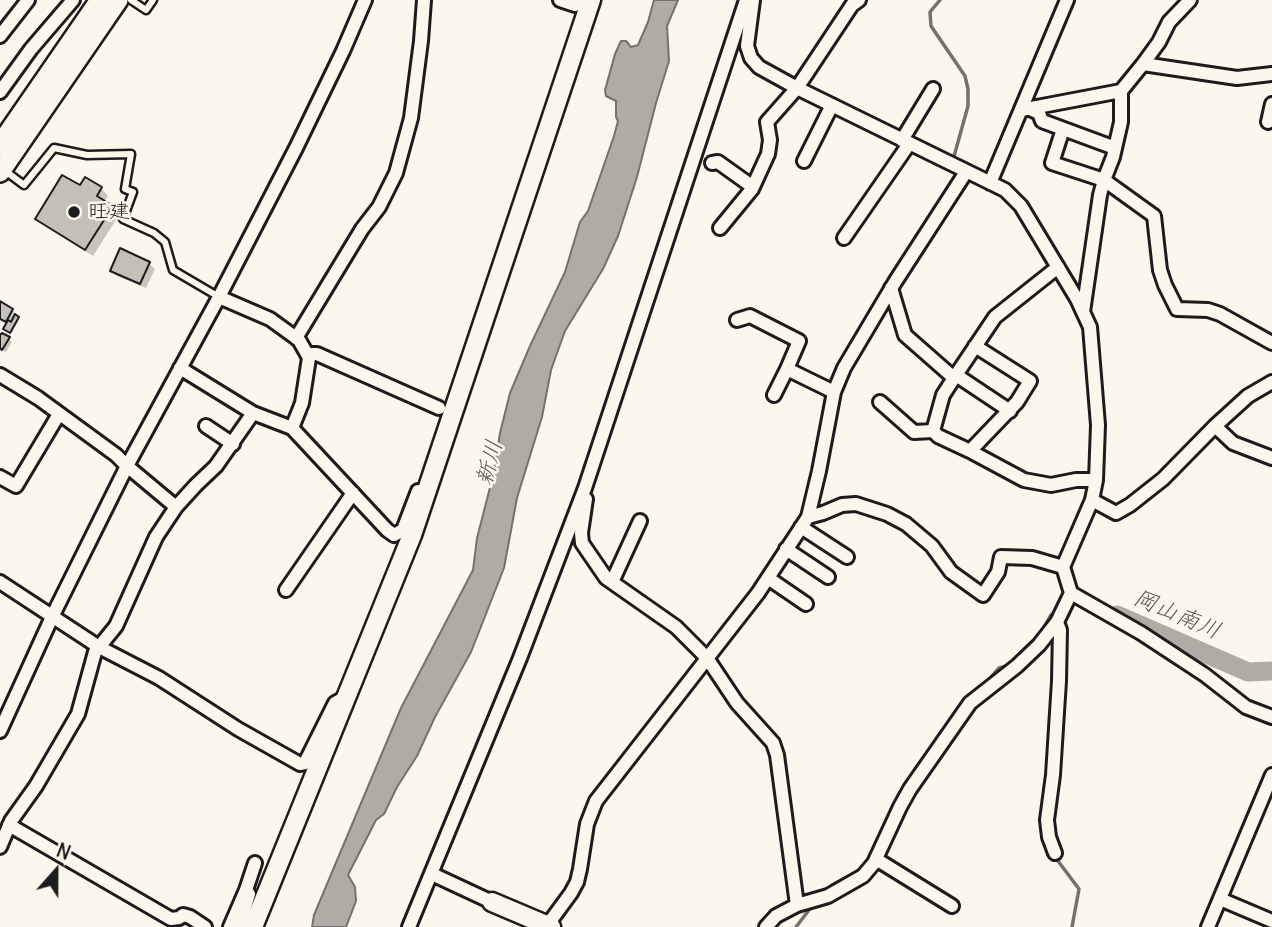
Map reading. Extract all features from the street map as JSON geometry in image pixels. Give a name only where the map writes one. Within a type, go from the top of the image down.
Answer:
[{"type":"main road","points":[[0,145],[100,0]]},
{"type":"main road","points":[[1,171],[118,0]]},
{"type":"street","points":[[1,34],[28,0]]},
{"type":"street","points":[[0,92],[31,49],[73,0]]},
{"type":"street","points":[[0,731],[52,617],[127,466],[296,148],[365,0]]},
{"type":"street","points":[[296,338],[362,229],[379,207],[396,173],[411,118],[424,0]]},
{"type":"street","points":[[560,0],[575,5],[577,0]]},
{"type":"street","points":[[253,927],[412,535],[591,0]]},
{"type":"street","points":[[410,927],[515,671],[585,488],[746,0]]},
{"type":"street","points":[[752,0],[747,46],[751,58],[759,67],[1005,190],[1021,206],[1090,327],[1098,425],[1096,480],[1092,500],[1063,567],[1071,593],[1057,622],[1039,645],[1017,666],[970,703],[910,789],[876,859],[863,876],[828,896],[797,905],[776,916],[766,927]]},
{"type":"street","points":[[720,228],[753,187],[768,155],[770,140],[767,122],[797,88],[852,5],[859,0]]},
{"type":"street","points":[[990,183],[1024,109],[1067,0]]},
{"type":"street","points":[[1083,313],[1100,195],[1121,122],[1121,91],[1143,64],[1169,22],[1190,0]]},
{"type":"street","points":[[1143,64],[1237,78],[1272,74]]},
{"type":"street","points":[[844,238],[906,142],[933,89]]},
{"type":"street","points":[[1024,109],[1121,91]]},
{"type":"street","points":[[1268,122],[1272,104]]},
{"type":"street","points":[[804,161],[832,105]]},
{"type":"street","points":[[1024,109],[1039,113],[1042,121],[1115,148]]},
{"type":"street","points":[[1063,129],[1052,163],[1104,180],[1154,216],[1160,270],[1177,309],[1208,310],[1220,314],[1272,343]]},
{"type":"street","points":[[712,163],[718,162],[753,187]]},
{"type":"street","points":[[432,874],[548,926],[577,882],[587,824],[596,801],[758,593],[804,522],[834,392],[844,368],[891,288],[966,172]]},
{"type":"street","points":[[933,431],[943,395],[995,317],[1058,267]]},
{"type":"street","points":[[891,288],[905,335],[955,377],[1010,411]]},
{"type":"street","points":[[219,297],[270,319],[296,338],[307,354],[309,358],[302,403],[292,428]]},
{"type":"street","points":[[737,320],[750,316],[799,341],[774,395]]},
{"type":"street","points":[[970,451],[1010,411],[1030,381],[975,346]]},
{"type":"street","points":[[307,354],[317,354],[439,408]]},
{"type":"street","points":[[180,368],[253,413],[292,428],[394,535],[397,550],[379,597],[382,608]]},
{"type":"street","points":[[787,369],[834,392]]},
{"type":"street","points":[[0,375],[38,398],[116,455],[176,507]]},
{"type":"street","points":[[1092,500],[1116,513],[1130,505],[1163,479],[1248,396],[1272,382]]},
{"type":"street","points":[[882,410],[914,432],[933,431],[1024,480],[1051,485],[1076,480],[1096,480]]},
{"type":"street","points":[[0,847],[9,825],[36,786],[78,714],[96,652],[116,626],[156,537],[176,507],[216,466],[253,413]]},
{"type":"street","points":[[0,477],[16,486],[60,414]]},
{"type":"street","points":[[206,426],[233,443]]},
{"type":"street","points":[[1215,426],[1233,443],[1272,458]]},
{"type":"street","points":[[394,535],[403,530],[428,468],[437,465]]},
{"type":"street","points":[[585,488],[582,543],[606,578],[676,627],[707,658],[737,703],[773,743],[777,754],[797,905]]},
{"type":"street","points":[[286,590],[353,493]]},
{"type":"street","points":[[804,522],[842,505],[856,505],[887,514],[906,524],[932,546],[951,572],[983,595],[998,572],[1001,557],[1032,558],[1063,567]]},
{"type":"street","points":[[612,582],[640,522]]},
{"type":"street","points":[[804,522],[846,557]]},
{"type":"street","points":[[786,549],[828,577]]},
{"type":"street","points":[[768,578],[806,604]]},
{"type":"street","points":[[0,582],[99,648],[159,678],[300,764],[305,763],[335,703],[348,696]]},
{"type":"street","points":[[1071,593],[1141,633],[1205,675],[1246,707],[1272,717]]},
{"type":"street","points":[[1055,853],[1047,820],[1053,775],[1059,681],[1060,630],[1057,622]]},
{"type":"street","points":[[1208,927],[1272,775]]},
{"type":"street","points":[[9,825],[177,923],[183,915],[205,927]]},
{"type":"street","points":[[876,859],[952,906]]},
{"type":"street","points":[[230,927],[255,863]]},
{"type":"street","points":[[239,927],[249,894],[246,890]]},
{"type":"street","points":[[1220,899],[1272,920]]},
{"type":"lane","points":[[131,0],[146,10],[153,0]]},
{"type":"lane","points":[[1,171],[24,186],[54,148],[86,155],[131,154],[125,189],[133,192],[123,219],[154,233],[165,242],[173,270],[219,297]]},
{"type":"shaded area","points":[[654,0],[678,0],[667,26],[669,61],[618,236],[603,269],[565,331],[551,370],[542,417],[517,498],[504,568],[471,652],[417,756],[384,814],[376,820],[348,875],[355,887],[356,901],[346,927],[312,927],[314,915],[401,708],[473,570],[477,538],[510,393],[565,272],[580,222],[588,211],[614,136],[618,121],[616,101],[606,96],[605,90],[615,54],[621,41],[626,41],[631,47],[638,45]]},
{"type":"building","name":"旺建","points":[[62,175],[80,185],[85,177],[102,187],[97,196],[113,206],[85,250],[35,219]]},
{"type":"building","points":[[120,248],[150,262],[140,284],[110,271]]},
{"type":"building","points":[[0,301],[13,309],[6,322],[0,319]]},
{"type":"building","points":[[15,314],[19,317],[10,333],[3,329]]},
{"type":"building","points":[[2,333],[10,337],[2,350],[0,335]]},
{"type":"waterway","points":[[940,0],[930,12],[931,26],[965,76],[968,89],[968,106],[953,160]]},
{"type":"waterway","points":[[872,852],[899,794],[964,700],[1040,634],[1051,615]]},
{"type":"waterway","name":"岡山南川","points":[[1117,615],[1248,672],[1272,671]]},
{"type":"waterway","points":[[1055,857],[1079,889],[1072,927]]},
{"type":"waterway","points":[[832,885],[856,872],[869,858]]},
{"type":"waterway","points":[[796,927],[812,906]]},
{"type":"place","name":"旺建","points":[[74,212]]},
{"type":"water label","name":"新川","points":[[490,463]]}]
